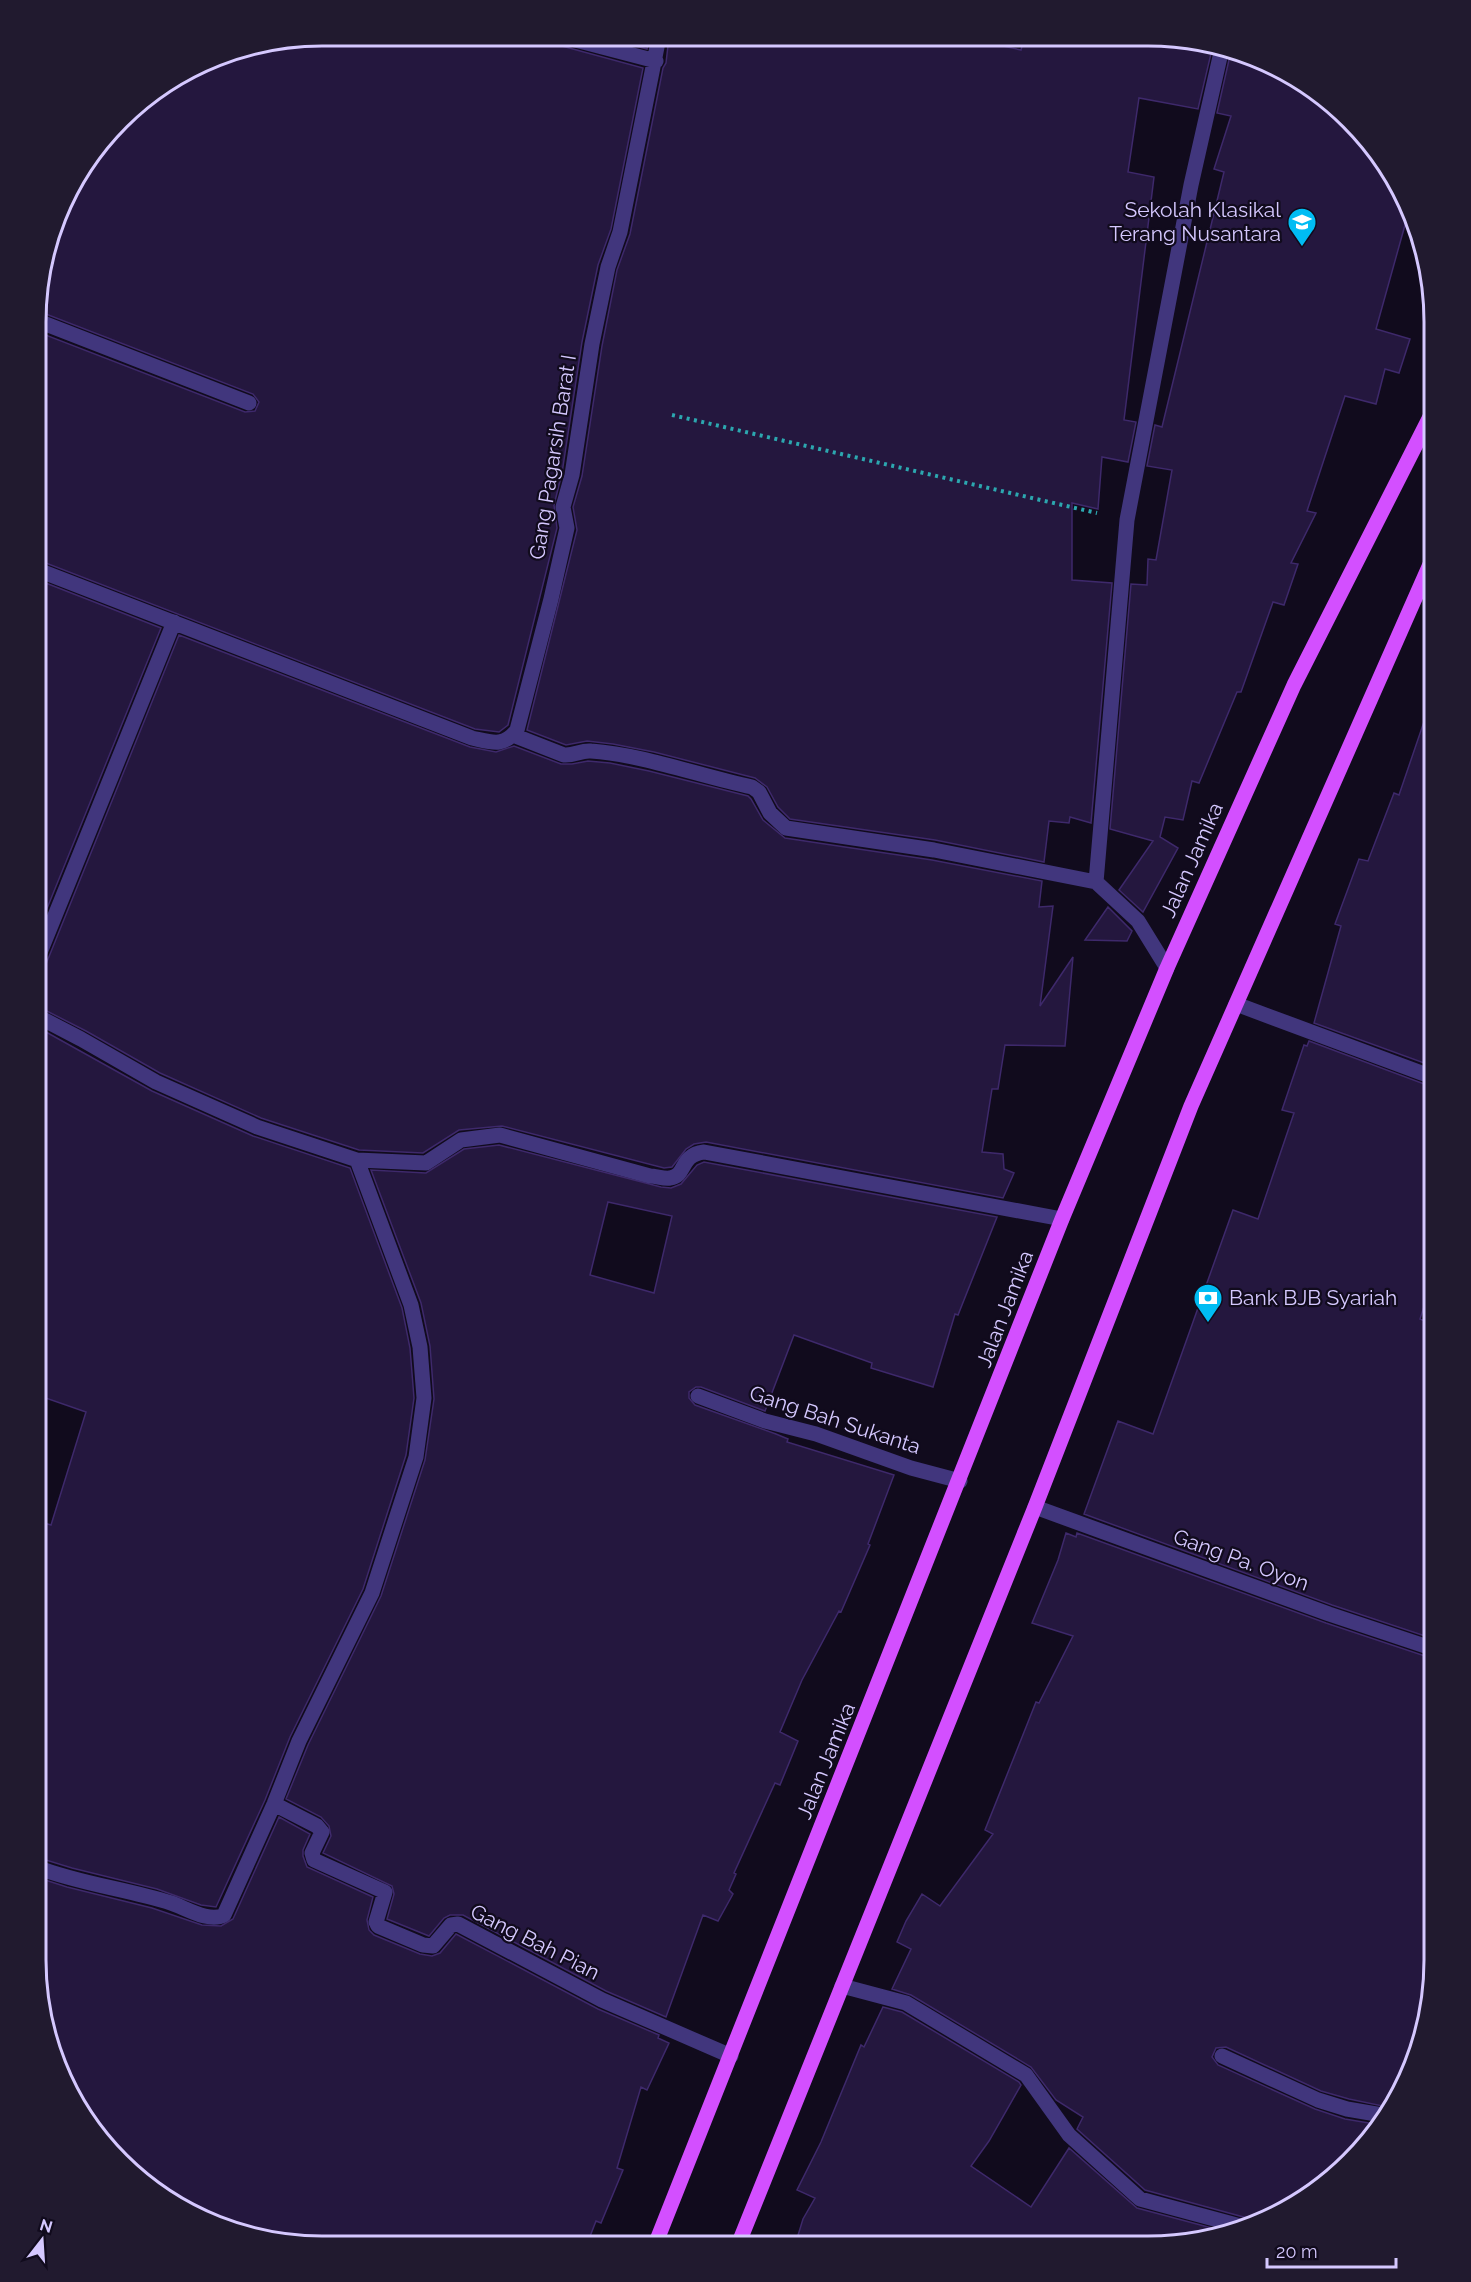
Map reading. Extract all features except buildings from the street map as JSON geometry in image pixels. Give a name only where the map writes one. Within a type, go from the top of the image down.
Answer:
[{"type":"main road","name":"Jalan Jamika","points":[[659,2236],[1062,1219],[1167,968],[1293,685],[1424,429]]},
{"type":"main road","points":[[742,2236],[1035,1507],[1191,1106],[1424,577]]},
{"type":"street","points":[[598,46],[656,61]]},
{"type":"street","name":"Gang Pagarsih Barat I","points":[[513,735],[517,730],[567,528],[563,507],[572,475],[592,344],[608,267],[622,221],[658,46]]},
{"type":"street","points":[[1096,882],[1127,520],[1191,185],[1220,56]]},
{"type":"street","points":[[46,324],[249,403]]},
{"type":"street","points":[[46,573],[472,738],[499,743],[513,735],[564,755],[588,750],[617,754],[752,787],[759,792],[770,813],[786,828],[934,850],[1096,882],[1138,921],[1167,968]]},
{"type":"street","points":[[46,940],[174,622]]},
{"type":"street","points":[[1236,1004],[1424,1074]]},
{"type":"street","points":[[46,1020],[81,1038],[156,1082],[257,1127],[357,1160],[426,1163],[461,1140],[500,1135],[650,1176],[670,1178],[678,1175],[694,1153],[704,1152],[1062,1219]]},
{"type":"street","points":[[46,1870],[81,1882],[170,1902],[208,1917],[219,1918],[224,1915],[299,1741],[372,1593],[416,1457],[424,1398],[420,1347],[408,1296],[357,1160]]},
{"type":"street","name":"Gang Bah Sukanta","points":[[698,1395],[765,1421],[816,1434],[911,1468],[960,1481]]},
{"type":"street","name":"Gang Pa. Oyon","points":[[1035,1507],[1329,1614],[1424,1646]]},
{"type":"street","name":"Gang Bah Pian","points":[[274,1803],[317,1826],[322,1832],[312,1853],[314,1860],[385,1892],[376,1922],[378,1926],[423,1945],[433,1946],[451,1925],[458,1924],[602,2000],[731,2056]]},
{"type":"street","points":[[842,1986],[906,2003],[1026,2075],[1069,2135],[1140,2199],[1230,2223]]},
{"type":"street","points":[[1222,2056],[1318,2100],[1347,2109],[1377,2114]]},
{"type":"path","points":[[672,415],[1127,520]]},
{"type":"place","name":"Sekolah Klasikal Terang Nusantara","points":[[1302,248]]},
{"type":"place","name":"Bank BJB Syariah","points":[[1208,1324]]}]
